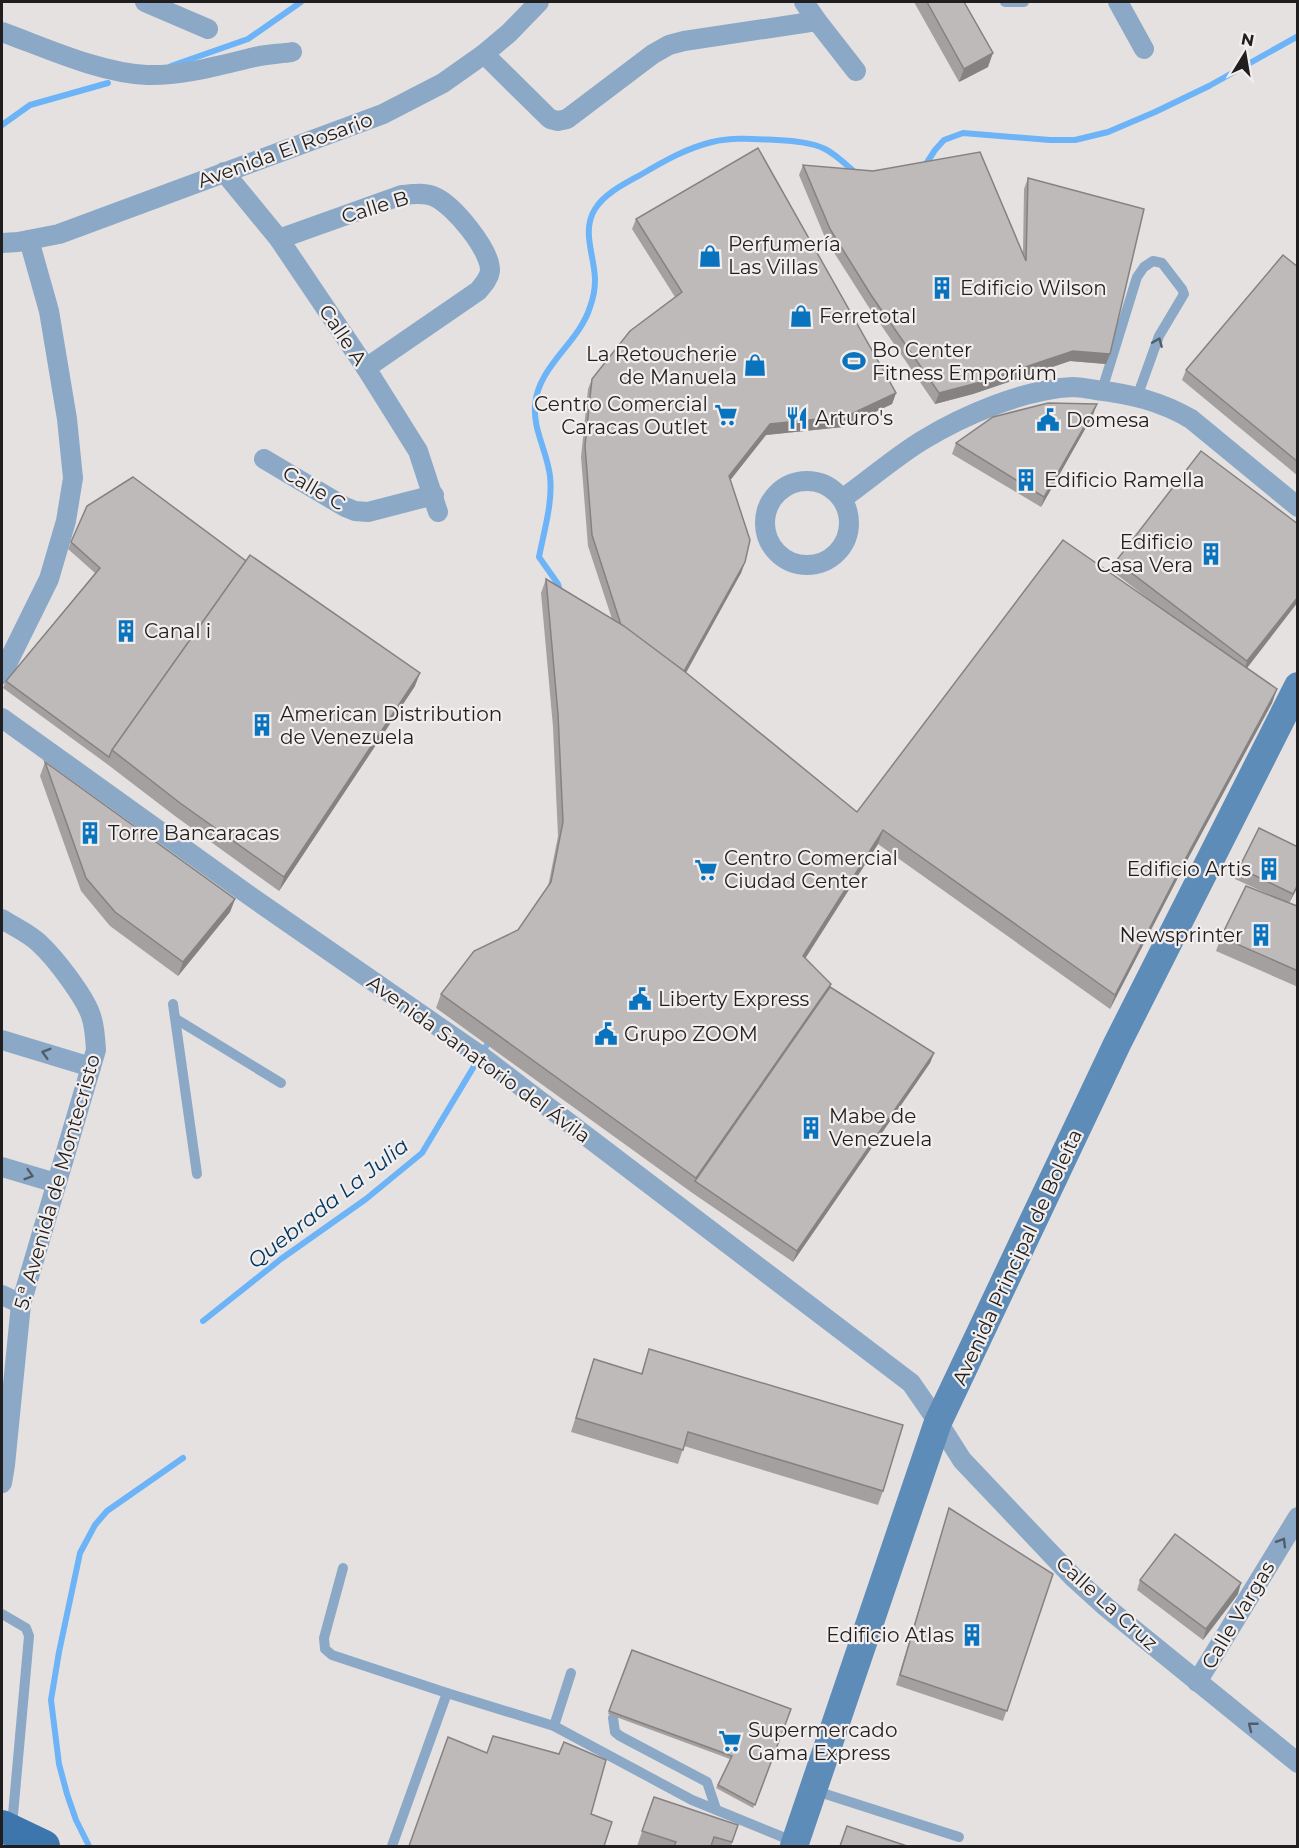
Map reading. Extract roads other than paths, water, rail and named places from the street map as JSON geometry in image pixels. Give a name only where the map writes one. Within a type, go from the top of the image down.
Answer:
[{"type":"main road","points":[[7,1829],[44,1846]]},
{"type":"street","points":[[145,2],[208,29]]},
{"type":"street","name":"Avenida El Rosario","points":[[2,243],[59,234],[383,114],[443,83],[484,54],[509,33],[539,2]]},
{"type":"street","points":[[804,2],[856,71]]},
{"type":"street","points":[[1118,2],[1144,49]]},
{"type":"street","points":[[484,54],[550,120],[558,121],[567,119],[653,54],[669,45],[817,21]]},
{"type":"street","points":[[2,32],[116,72],[147,75],[180,73],[216,67],[258,56],[292,52]]},
{"type":"street","name":"Calle A","points":[[224,172],[279,240],[366,368],[418,451],[436,503]]},
{"type":"street","name":"Calle B","points":[[279,240],[402,195],[417,193],[433,195],[447,203],[483,246],[490,271],[488,279],[478,291],[366,368]]},
{"type":"street","points":[[2,674],[49,579],[66,521],[73,478],[67,419],[49,311],[29,240]]},
{"type":"street","points":[[842,499],[923,440],[975,413],[1029,393],[1074,387],[1137,397],[1172,408],[1191,419],[1298,507]]},
{"type":"street","name":"Calle C","points":[[264,459],[355,511],[368,512],[436,503]]},
{"type":"street","points":[[804,480],[819,482],[832,489],[842,499],[849,516],[849,531],[844,545],[834,556],[821,563],[806,565],[788,561],[770,544],[765,530],[765,515],[775,495],[787,486],[804,480]]},
{"type":"street","name":"Avenida Principal de Boleíta","points":[[795,1844],[938,1422],[1112,1055],[1297,689]]},
{"type":"street","name":"Avenida Sanatorio del Ávila","points":[[2,718],[250,896],[455,1033],[499,1070],[910,1383],[938,1422]]},
{"type":"street","name":"5.ª Avenida de Montecristo","points":[[2,919],[40,944],[84,1000],[91,1014],[96,1050],[21,1304],[4,1446],[2,1483]]},
{"type":"street","points":[[2,1040],[91,1066]]},
{"type":"street","points":[[2,1167],[56,1184]]},
{"type":"street","points":[[2,1295],[21,1304]]},
{"type":"street","name":"Calle La Cruz","points":[[938,1422],[962,1460],[1073,1578],[1106,1608],[1298,1763]]},
{"type":"street","name":"Calle Vargas","points":[[1197,1682],[1298,1517]]},
{"type":"lane","points":[[1005,2],[1024,2]]},
{"type":"lane","points":[[1102,390],[1137,277],[1144,267],[1153,261],[1162,263],[1184,294],[1159,336],[1137,397]]},
{"type":"lane","points":[[173,1004],[196,1174]]},
{"type":"lane","points":[[176,1019],[281,1083]]},
{"type":"lane","points":[[343,1568],[324,1638],[325,1649],[332,1655],[554,1726],[692,1800],[795,1844]]},
{"type":"lane","points":[[2,1614],[26,1628],[29,1636],[7,1829]]},
{"type":"lane","points":[[554,1726],[571,1673]]},
{"type":"lane","points":[[392,1846],[447,1693]]},
{"type":"lane","points":[[613,1718],[615,1732],[620,1736],[707,1782],[716,1809]]},
{"type":"lane","points":[[813,1790],[958,1837]]},
{"type":"waterway","points":[[171,66],[248,39],[301,2]]},
{"type":"waterway","name":"Quebrada La Julia","points":[[924,167],[944,140],[963,133],[1075,140],[1108,132],[1209,86],[1298,36]]},
{"type":"waterway","points":[[2,125],[30,105],[108,83]]},
{"type":"waterway","name":"Quebrada La Julia","points":[[561,594],[558,584],[539,557],[551,486],[536,423],[535,405],[543,378],[585,320],[591,304],[595,280],[589,226],[599,203],[616,189],[676,155],[720,140],[760,139],[795,141],[814,145],[834,154],[857,174]]},
{"type":"waterway","name":"Quebrada La Julia","points":[[203,1321],[281,1259],[366,1199],[422,1153],[491,1038]]},
{"type":"waterway","points":[[89,1846],[76,1820],[59,1764],[51,1700],[80,1553],[95,1525],[107,1511],[183,1458]]},
{"type":"place","name":"Perfumería Las Villas","points":[[710,256]]},
{"type":"place","name":"Edificio Wilson","points":[[942,288]]},
{"type":"place","name":"Ferretotal","points":[[801,316]]},
{"type":"place","name":"Bo Center Fitness Emporium","points":[[854,361]]},
{"type":"place","name":"La Retoucherie de Manuela","points":[[755,365]]},
{"type":"place","name":"Centro Comercial Caracas Outlet","points":[[726,415]]},
{"type":"place","name":"Arturo's","points":[[797,418]]},
{"type":"place","name":"Domesa","points":[[1048,420]]},
{"type":"place","name":"Edificio Ramella","points":[[1026,480]]},
{"type":"place","name":"Edificio Casa Vera","points":[[1211,554]]},
{"type":"place","name":"Canal i","points":[[126,631]]},
{"type":"place","name":"American Distribution de Venezuela","points":[[262,725]]},
{"type":"place","name":"Torre Bancaracas","points":[[90,833]]},
{"type":"place","name":"Edificio Artis","points":[[1269,869]]},
{"type":"place","name":"Centro Comercial Ciudad Center","points":[[706,870]]},
{"type":"place","name":"Newsprinter","points":[[1261,935]]},
{"type":"place","name":"Liberty Express","points":[[640,999]]},
{"type":"place","name":"Grupo ZOOM","points":[[606,1034]]},
{"type":"place","name":"Mabe de Venezuela","points":[[811,1128]]},
{"type":"place","name":"Edificio Atlas","points":[[972,1635]]},
{"type":"place","name":"Supermercado Gama Express","points":[[730,1741]]}]
